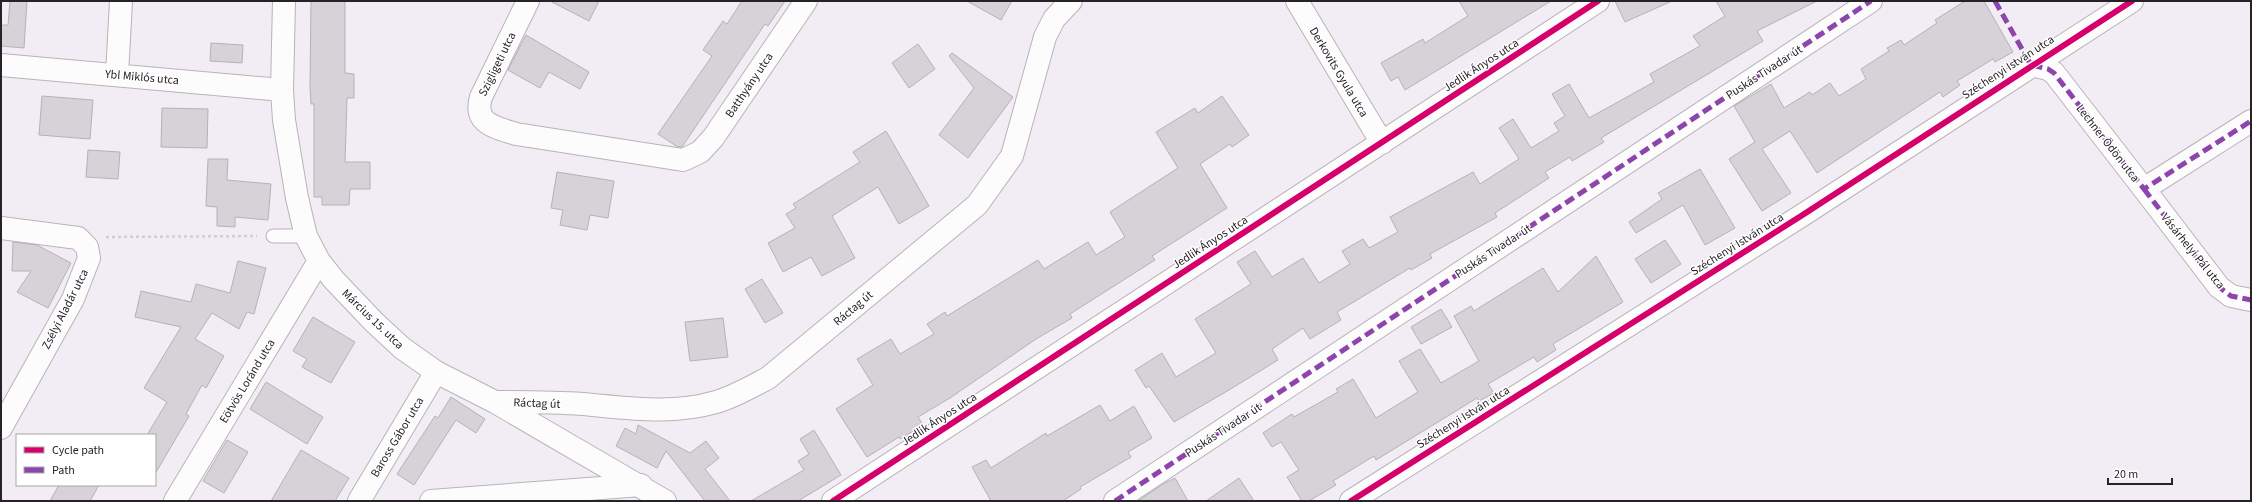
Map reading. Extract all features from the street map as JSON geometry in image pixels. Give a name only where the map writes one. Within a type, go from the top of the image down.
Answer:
[{"type":"street","points":[[117,75],[121,1]]},
{"type":"street","name":"Március 15. utca","points":[[284,1],[282,90],[284,120],[297,198],[306,236],[319,261],[334,280],[374,322],[402,348],[436,372],[496,402],[641,485],[665,501]]},
{"type":"street","name":"Szigligeti utca","points":[[528,1],[480,97],[478,108],[481,118],[490,125],[516,134],[683,160]]},
{"type":"street","name":"Batthyány utca","points":[[683,160],[700,152],[713,138],[806,1]]},
{"type":"street","name":"Ráctag út","points":[[496,402],[539,402],[656,410],[683,409],[722,400],[740,393],[768,378],[977,205],[1012,156],[1044,36],[1054,19],[1070,1]]},
{"type":"street","name":"Derkovits Gyula utca","points":[[1297,1],[1382,143]]},
{"type":"street","name":"Jedlik Ányos utca","points":[[833,501],[1598,1]]},
{"type":"street","name":"Puskás Tivadar út","points":[[1115,501],[1871,1]]},
{"type":"street","name":"Széchenyi István utca","points":[[1351,501],[1801,216],[2031,65],[2132,1]]},
{"type":"street","name":"Ybl Miklós utca","points":[[1,65],[282,90]]},
{"type":"street","name":"Lechner Ödön utca","points":[[2031,65],[2048,69],[2054,73],[2144,189],[2251,121]]},
{"type":"street","name":"Vásárhelyi Pál utca","points":[[2144,189],[2219,287],[2231,296],[2251,300]]},
{"type":"street","points":[[1,228],[78,238]]},
{"type":"street","name":"Zsélyi Aladár utca","points":[[1,428],[72,299],[86,270],[89,258],[87,247],[78,238]]},
{"type":"street","name":"Eötvös Loránd utca","points":[[175,501],[319,261]]},
{"type":"street","name":"Baross Gábor utca","points":[[359,501],[436,372]]},
{"type":"street","points":[[431,501],[641,485]]},
{"type":"lane","points":[[273,236],[306,236]]},
{"type":"path","points":[[78,238],[273,236]]},
{"type":"building","points":[[10,1],[27,1],[24,48],[1,46],[1,25],[8,25]]},
{"type":"building","points":[[311,1],[345,1],[345,73],[354,74],[354,98],[347,98],[345,162],[370,162],[370,189],[350,189],[349,205],[322,205],[322,197],[314,197],[314,104],[311,104],[310,88]]},
{"type":"building","points":[[550,1],[599,1],[589,21]]},
{"type":"building","points":[[742,1],[785,1],[768,26],[765,24],[682,147],[676,146],[658,134],[712,56],[703,50],[723,21],[727,24]]},
{"type":"building","points":[[967,1],[1012,1],[1001,20]]},
{"type":"building","points":[[1459,1],[1551,1],[1405,90],[1398,77],[1391,81],[1381,63],[1423,39],[1425,43],[1468,16]]},
{"type":"building","points":[[1615,1],[1672,1],[1625,22]]},
{"type":"building","points":[[1716,1],[1817,1],[1757,31],[1763,41],[1601,138],[1604,142],[1572,161],[1570,157],[1545,172],[1549,178],[1495,213],[1497,217],[1430,254],[1432,258],[1411,270],[1410,268],[1337,312],[1341,320],[1310,339],[1303,328],[1272,349],[1278,360],[1174,422],[1149,386],[1146,388],[1135,370],[1162,353],[1176,377],[1216,353],[1195,319],[1251,284],[1237,262],[1255,251],[1272,277],[1303,258],[1319,283],[1350,264],[1342,251],[1363,239],[1369,248],[1398,232],[1390,217],[1473,172],[1480,184],[1519,159],[1499,128],[1513,119],[1531,148],[1559,131],[1554,123],[1565,116],[1552,94],[1569,84],[1589,118],[1654,82],[1650,74],[1700,46],[1693,36],[1725,16]]},
{"type":"building","points":[[1965,1],[1984,1],[2013,52],[1995,62],[1993,59],[1957,81],[1960,85],[1943,97],[1940,92],[1817,173],[1790,131],[1762,149],[1791,193],[1762,211],[1729,159],[1755,142],[1734,106],[1771,84],[1784,108],[1810,92],[1812,95],[1830,83],[1839,96],[1866,79],[1861,69],[1889,51],[1887,48],[1901,40],[1904,45],[1937,23],[1935,20]]},
{"type":"building","points":[[526,35],[589,72],[580,89],[549,72],[540,88],[508,70]]},
{"type":"building","points":[[211,43],[243,45],[242,63],[210,61]]},
{"type":"building","points":[[918,44],[935,69],[909,88],[892,63]]},
{"type":"building","points":[[952,53],[1013,97],[968,158],[939,135],[974,88],[949,56]]},
{"type":"building","points":[[42,96],[93,100],[90,139],[39,135]]},
{"type":"building","points":[[1222,96],[1249,135],[1232,147],[1230,144],[1200,164],[1227,208],[1152,256],[1155,260],[1070,314],[1072,318],[1036,339],[950,398],[918,417],[923,425],[900,439],[899,437],[867,457],[836,409],[873,385],[857,359],[891,339],[900,354],[934,334],[927,324],[945,312],[947,316],[1038,260],[1044,269],[1088,242],[1096,255],[1125,237],[1110,212],[1178,168],[1156,132],[1195,108],[1198,113]]},
{"type":"building","points":[[162,108],[208,109],[207,148],[161,147]]},
{"type":"building","points":[[886,131],[929,206],[899,224],[878,187],[832,216],[855,258],[822,276],[811,257],[783,272],[768,243],[795,228],[786,214],[796,208],[793,204],[860,162],[853,152]]},
{"type":"building","points":[[88,150],[120,152],[118,179],[86,177]]},
{"type":"building","points":[[208,159],[228,159],[227,180],[271,184],[268,220],[235,217],[235,227],[217,226],[217,207],[206,206]]},
{"type":"building","points":[[1700,169],[1735,228],[1705,245],[1683,205],[1636,233],[1629,222],[1662,199],[1658,193]]},
{"type":"building","points":[[557,172],[614,181],[608,218],[590,215],[587,230],[560,225],[563,210],[551,208]]},
{"type":"building","points":[[1665,240],[1681,264],[1651,283],[1635,259]]},
{"type":"building","points":[[13,242],[37,245],[71,263],[48,308],[17,292],[31,271],[12,271]]},
{"type":"building","points":[[1596,256],[1623,302],[1553,344],[1556,350],[1537,362],[1534,357],[1488,384],[1494,393],[1479,401],[1477,398],[1376,460],[1374,456],[1333,481],[1336,485],[1309,501],[1302,501],[1287,477],[1299,470],[1281,442],[1272,447],[1263,433],[1292,414],[1294,417],[1338,392],[1336,389],[1353,379],[1376,418],[1418,392],[1399,361],[1420,349],[1441,383],[1479,361],[1454,316],[1471,306],[1474,311],[1543,268],[1558,292]]},
{"type":"building","points":[[238,261],[266,268],[254,314],[247,312],[239,329],[212,313],[195,339],[224,356],[206,388],[202,385],[186,414],[189,416],[156,472],[156,434],[148,434],[167,402],[144,388],[181,327],[135,317],[141,291],[191,302],[196,284],[230,293]]},
{"type":"building","points":[[762,279],[783,313],[765,323],[745,289]]},
{"type":"building","points":[[1441,309],[1452,327],[1421,344],[1411,327]]},
{"type":"building","points":[[313,317],[355,342],[331,383],[302,367],[307,359],[293,351]]},
{"type":"building","points":[[723,318],[728,357],[690,361],[685,322]]},
{"type":"building","points":[[266,382],[323,417],[307,444],[250,409]]},
{"type":"building","points":[[451,397],[485,419],[476,433],[456,420],[414,485],[397,474],[435,416],[438,418]]},
{"type":"building","points":[[1100,405],[1110,421],[1134,406],[1152,438],[1128,452],[1131,457],[1080,487],[1081,489],[1063,501],[991,501],[972,467],[986,460],[991,468],[1046,433],[1047,436]]},
{"type":"building","points":[[638,425],[690,453],[706,441],[719,458],[705,469],[730,501],[705,501],[666,451],[657,468],[616,446],[625,428],[636,434]]},
{"type":"building","points":[[814,430],[841,475],[798,501],[751,501],[804,470],[798,461],[809,454],[800,439]]},
{"type":"building","points":[[227,440],[248,452],[224,493],[203,481]]},
{"type":"building","points":[[301,450],[349,478],[335,501],[271,501]]},
{"type":"building","points":[[1175,478],[1188,501],[1138,501],[1163,484]]},
{"type":"building","points":[[1239,478],[1254,501],[1206,501]]},
{"type":"building","points":[[58,486],[98,486],[90,501],[50,501]]},
{"type":"marked path","points":[[1115,501],[1871,1]]},
{"type":"marked path","points":[[1995,1],[2031,65],[2048,69],[2054,73],[2144,189],[2251,121]]},
{"type":"marked path","points":[[2144,189],[2219,287],[2231,296],[2251,300]]},
{"type":"cycle path","points":[[833,501],[1598,1]]},
{"type":"cycle path","points":[[1351,501],[1801,216],[2132,1]]}]
